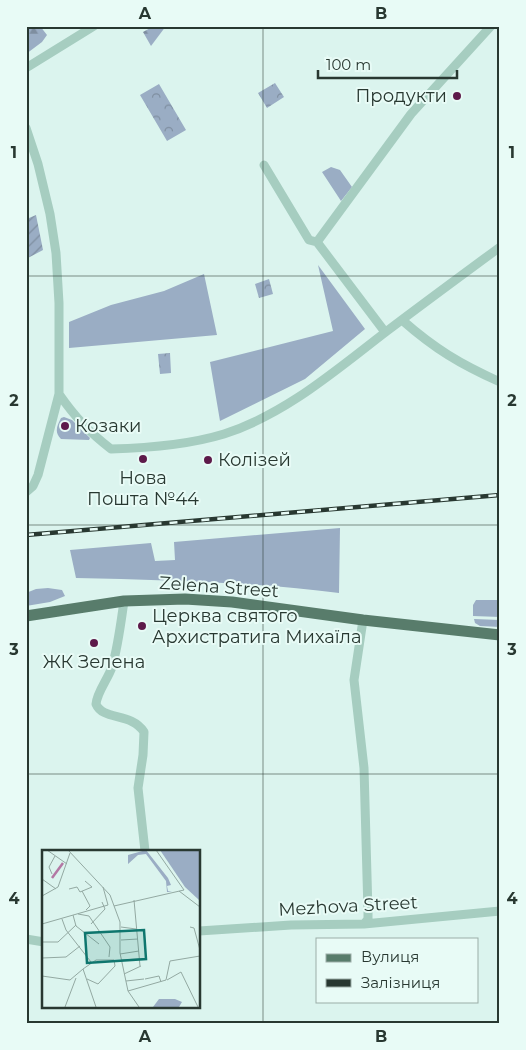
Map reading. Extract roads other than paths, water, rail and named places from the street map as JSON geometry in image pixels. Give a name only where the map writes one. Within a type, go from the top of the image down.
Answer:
[{"type":"main road","name":"Zelena Street","points":[[26,616],[124,600],[158,599],[224,602],[500,635]]},
{"type":"street","points":[[26,68],[94,26]]},
{"type":"street","points":[[317,242],[411,114],[491,26]]},
{"type":"street","points":[[26,128],[45,192],[56,253],[60,327],[58,394],[35,481],[26,492]]},
{"type":"street","points":[[264,166],[309,240],[317,242],[385,332]]},
{"type":"street","points":[[58,394],[74,417],[111,449],[166,446],[225,434],[278,409],[324,380],[385,332],[500,247]]},
{"type":"street","points":[[402,320],[426,342],[454,360],[500,382]]},
{"type":"street","points":[[124,600],[112,665],[96,704],[102,712],[134,722],[144,732],[138,788],[145,850]]},
{"type":"street","points":[[363,620],[354,680],[364,768],[368,912],[368,919],[364,924]]},
{"type":"street","name":"Mezhova Street","points":[[200,931],[291,925],[364,924],[500,911]]},
{"type":"street","points":[[26,939],[42,942]]},
{"type":"railway","points":[[26,535],[500,495]]},
{"type":"place","name":"Продукти","points":[[457,96]]},
{"type":"place","name":"Козаки","points":[[65,426]]},
{"type":"place","name":"Нова Пошта №44","points":[[143,459]]},
{"type":"place","name":"Колізей","points":[[208,460]]},
{"type":"place","name":"Церква святого Архистратига Михаїла","points":[[142,626]]},
{"type":"place","name":"ЖК Зелена","points":[[94,643]]}]
